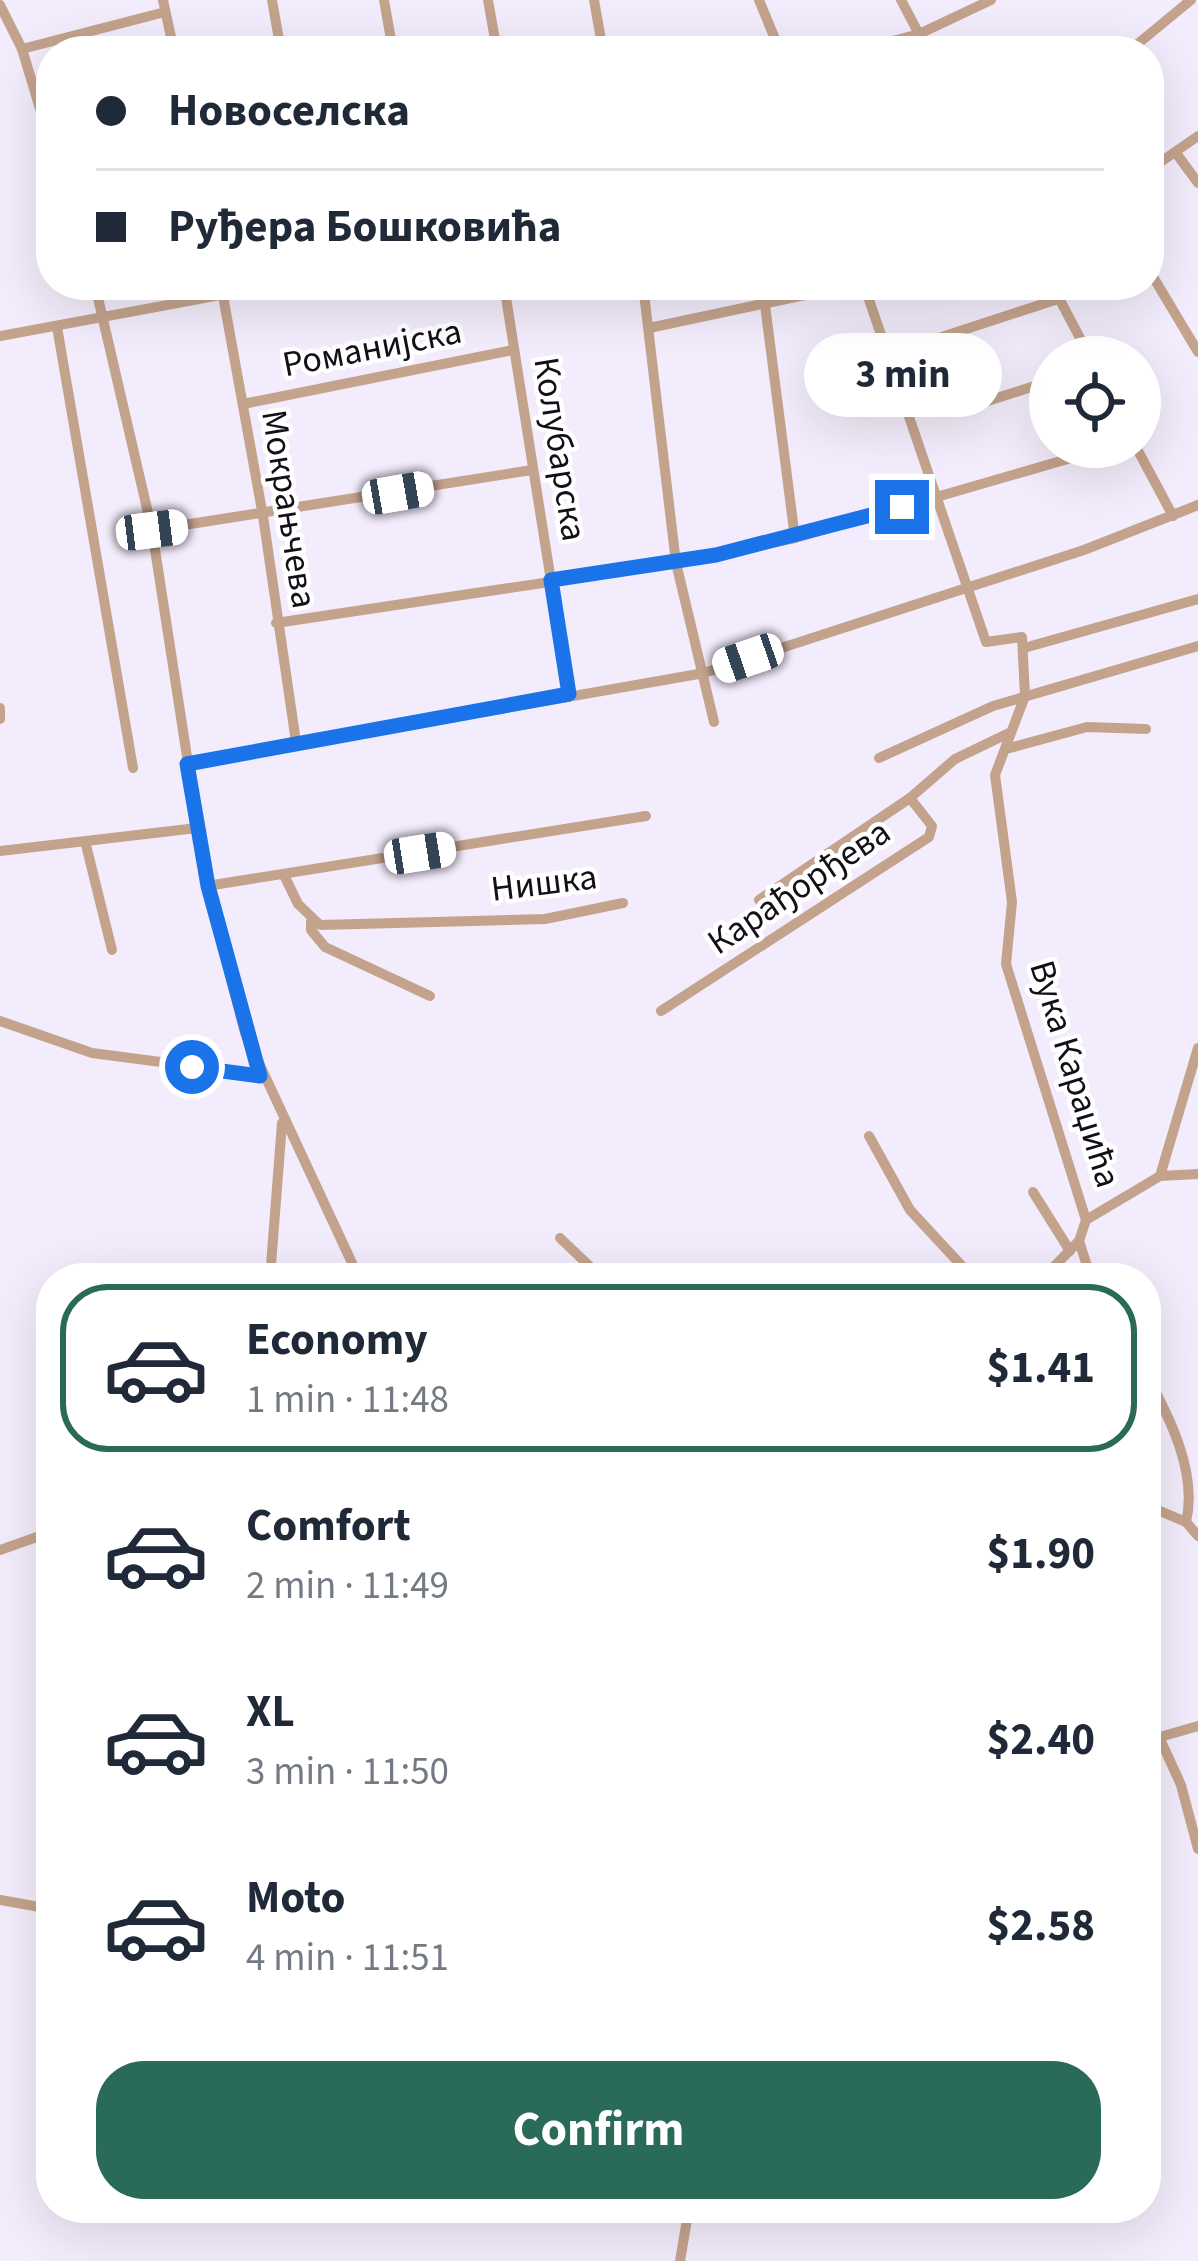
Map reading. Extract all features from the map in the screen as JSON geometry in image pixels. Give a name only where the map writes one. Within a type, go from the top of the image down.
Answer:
[{"type":"street","points":[[272,0],[278,36]]},
{"type":"street","points":[[384,0],[390,36]]},
{"type":"street","points":[[488,0],[494,36]]},
{"type":"street","points":[[594,0],[600,36]]},
{"type":"street","points":[[759,0],[774,36]]},
{"type":"street","points":[[901,0],[919,34]]},
{"type":"street","points":[[911,36],[991,0]]},
{"type":"street","points":[[1147,36],[1191,0]]},
{"type":"street","points":[[3,2],[36,95]]},
{"type":"street","points":[[65,36],[164,6],[171,36]]},
{"type":"street","points":[[22,49],[36,45]]},
{"type":"street","points":[[1164,161],[1198,136]]},
{"type":"street","points":[[1176,153],[1198,183]]},
{"type":"street","points":[[1164,295],[1198,352]]},
{"type":"street","points":[[100,300],[152,530],[208,886],[260,1076],[352,1263]]},
{"type":"street","points":[[0,336],[181,300]]},
{"type":"street","name":"Мокрањчева","points":[[224,300],[263,516],[296,742]]},
{"type":"street","name":"Колубарска","points":[[506,300],[569,694]]},
{"type":"street","points":[[645,300],[676,563],[714,722]]},
{"type":"street","points":[[649,328],[783,300]]},
{"type":"street","points":[[870,300],[986,641],[1021,636],[1024,648],[1198,599]]},
{"type":"street","points":[[890,354],[1055,300]]},
{"type":"street","points":[[1059,300],[1078,336]]},
{"type":"street","points":[[765,304],[795,538]]},
{"type":"street","points":[[57,327],[133,768]]},
{"type":"street","name":"Романијска","points":[[243,404],[513,350]]},
{"type":"street","points":[[966,409],[1029,388]]},
{"type":"street","points":[[276,623],[676,563],[795,538],[1036,468]]},
{"type":"street","points":[[1147,468],[1173,516]]},
{"type":"street","points":[[152,530],[532,470]]},
{"type":"street","points":[[187,764],[704,673],[967,584],[1084,550],[1198,505]]},
{"type":"street","points":[[879,758],[1025,696],[1198,646]]},
{"type":"street","name":"Вука Караџића","points":[[1024,648],[1025,696],[995,776],[994,800],[1012,902],[1006,964],[1086,1220]]},
{"type":"street","points":[[0,708],[0,719]]},
{"type":"street","points":[[1006,748],[1087,728],[1146,729]]},
{"type":"street","points":[[759,900],[910,798],[955,759],[1010,732]]},
{"type":"street","name":"Карађорђева","points":[[661,1011],[929,837],[932,826],[910,798]]},
{"type":"street","points":[[208,886],[646,816]]},
{"type":"street","points":[[0,851],[86,845],[197,828]]},
{"type":"street","points":[[86,845],[112,950]]},
{"type":"street","points":[[284,875],[311,922],[310,930],[325,947],[430,996]]},
{"type":"street","name":"Нишка","points":[[311,922],[545,919],[623,903]]},
{"type":"street","points":[[0,1021],[92,1053],[260,1076]]},
{"type":"street","points":[[1160,1176],[1198,1048]]},
{"type":"street","points":[[270,1263],[283,1120]]},
{"type":"street","points":[[869,1136],[910,1210],[959,1263]]},
{"type":"street","points":[[1058,1263],[1079,1241],[1086,1220],[1160,1176],[1198,1174]]},
{"type":"street","points":[[1033,1192],[1070,1251]]},
{"type":"street","points":[[560,1238],[586,1263]]},
{"type":"street","name":"Вука Караџића","points":[[1079,1241],[1086,1263]]},
{"type":"street","points":[[1161,1407],[1185,1459],[1194,1493],[1186,1522]]},
{"type":"street","points":[[1161,1511],[1186,1522],[1198,1536]]},
{"type":"street","points":[[0,1550],[36,1537]]},
{"type":"street","points":[[1161,1739],[1198,1726]]},
{"type":"street","points":[[1161,1741],[1180,1785],[1198,1849]]},
{"type":"street","points":[[0,1900],[36,1906]]},
{"type":"street","points":[[680,2261],[686,2223]]},
{"type":"route","points":[[192,1067],[260,1076],[208,886],[187,764],[569,694],[551,580],[716,555],[902,507]]}]
